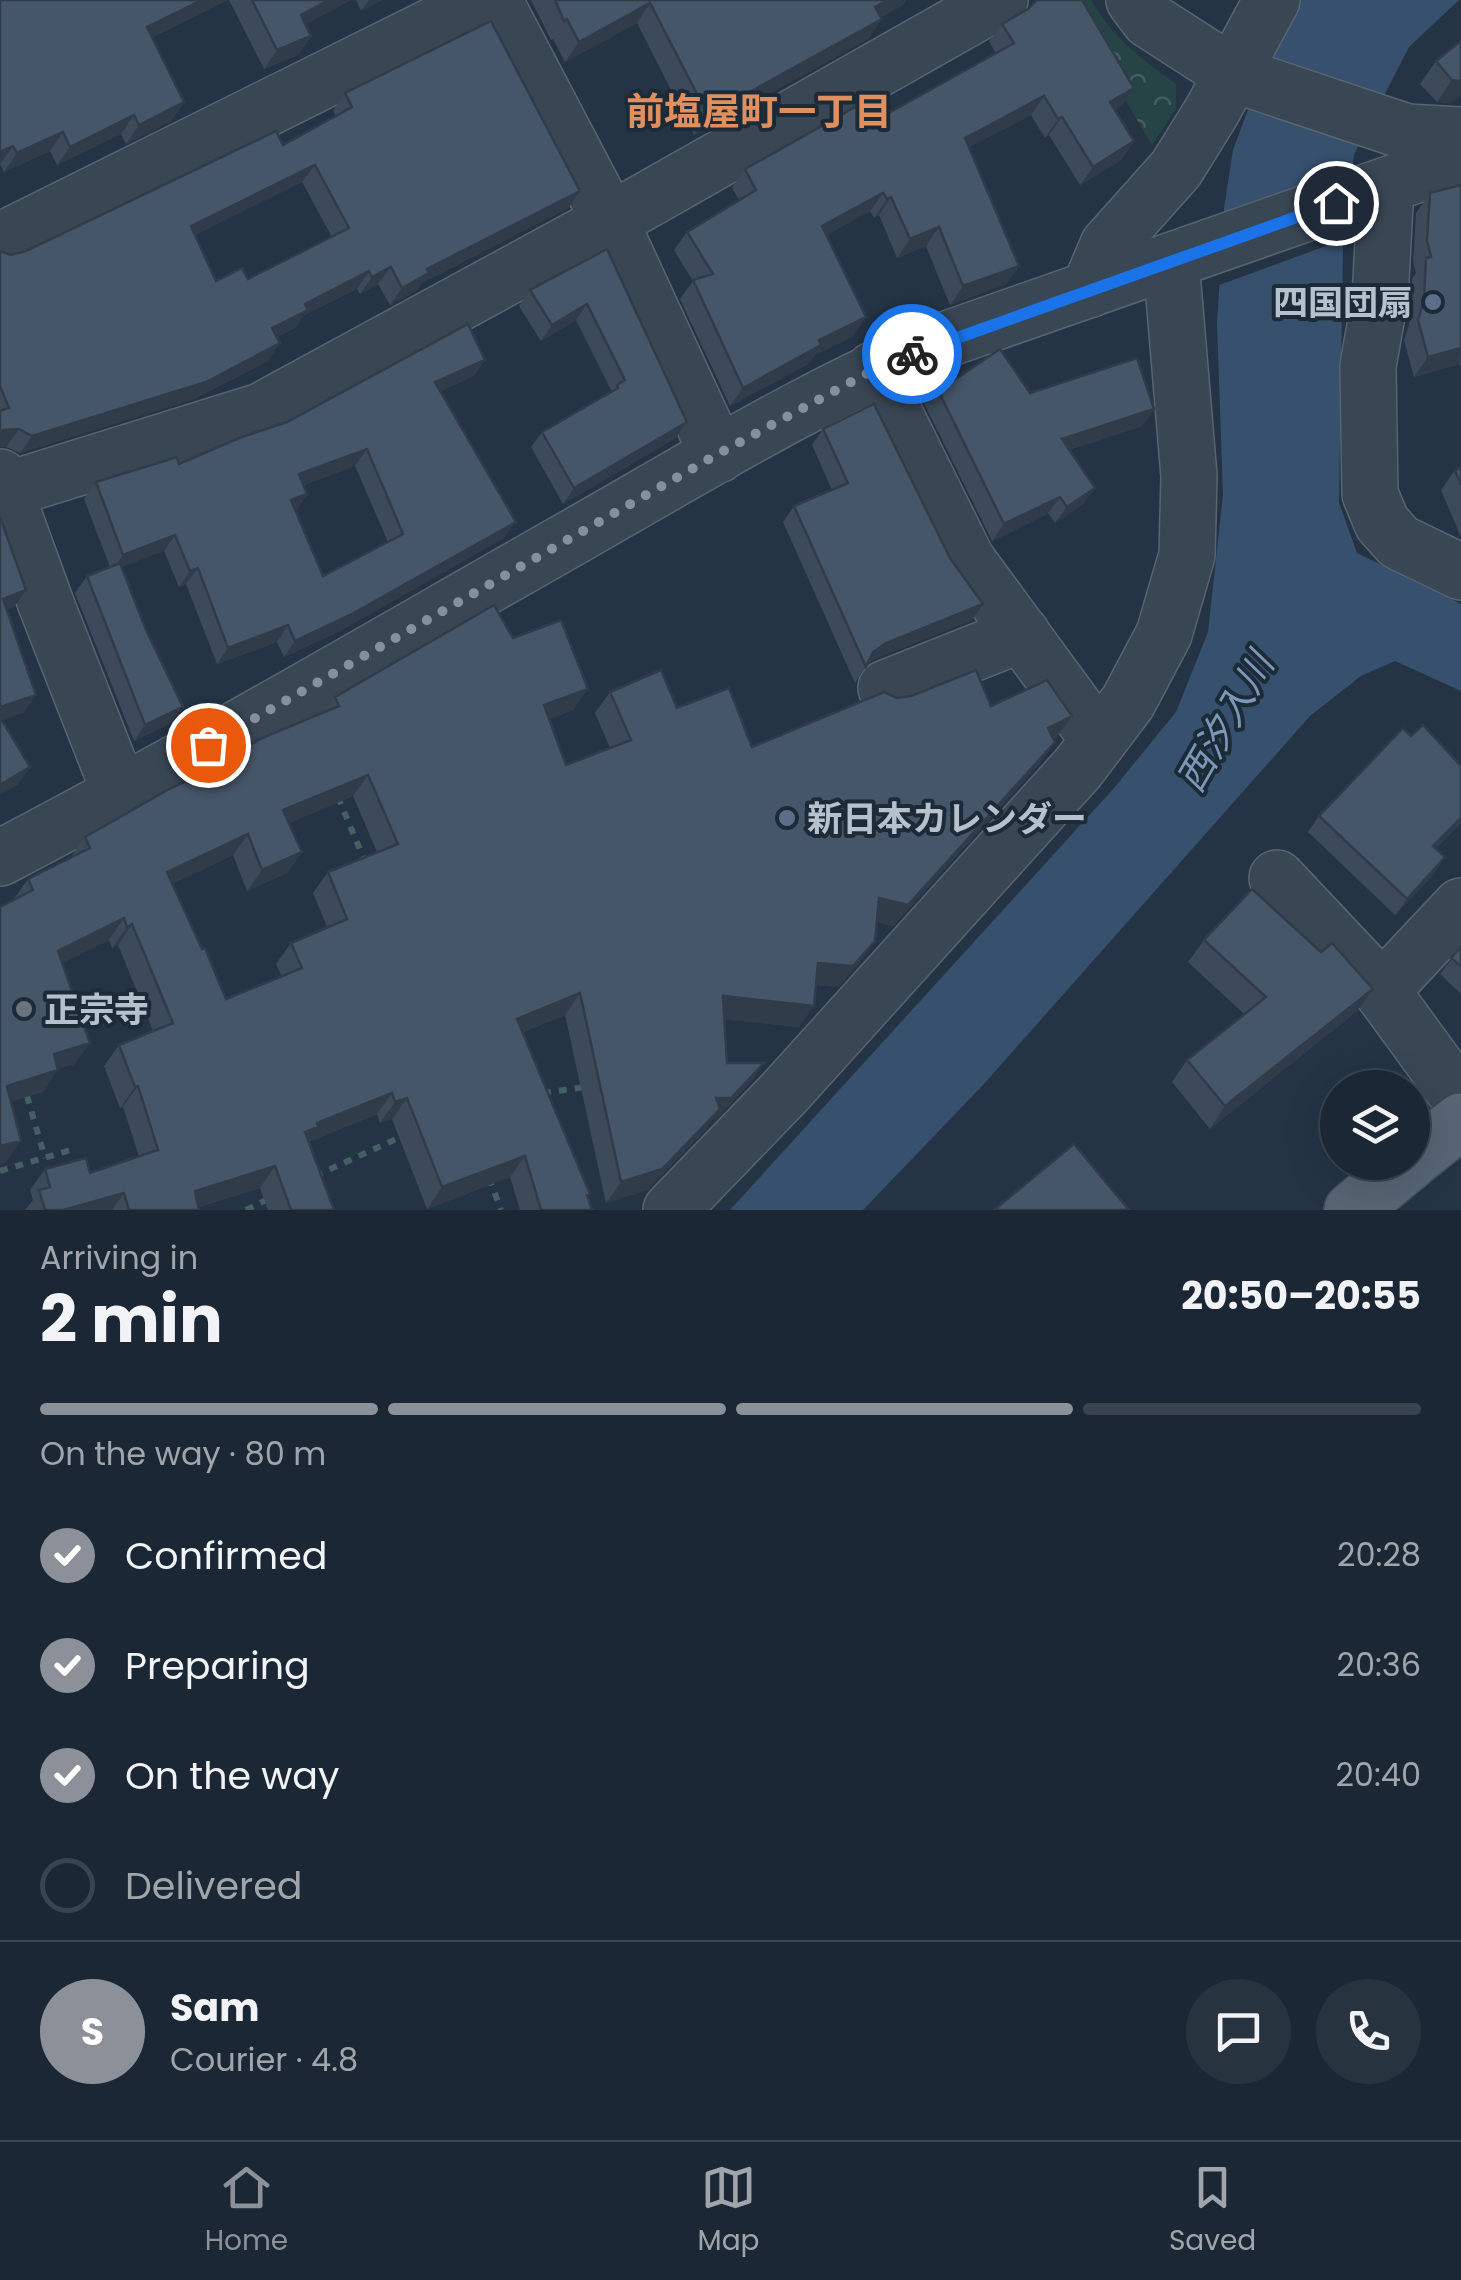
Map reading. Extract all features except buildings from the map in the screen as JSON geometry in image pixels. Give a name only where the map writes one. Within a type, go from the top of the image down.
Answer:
[{"type":"main road","points":[[1430,1145],[1461,1120]]},
{"type":"main road","points":[[1352,1210],[1388,1180]]},
{"type":"street","points":[[0,241],[484,0]]},
{"type":"street","points":[[494,0],[610,221],[718,454]]},
{"type":"street","points":[[121,795],[2,486],[261,411],[610,221],[1000,0]]},
{"type":"street","points":[[1134,0],[1149,20],[1240,77],[1407,132],[1461,135]]},
{"type":"street","points":[[1088,290],[1108,245],[1176,170],[1240,77],[1272,0]]},
{"type":"street","points":[[0,858],[121,795],[718,454],[873,370],[952,337],[1461,159]]},
{"type":"street","points":[[1379,188],[1380,298],[1368,366],[1370,494],[1382,522],[1399,542],[1458,568]]},
{"type":"street","points":[[672,1210],[786,1092],[1078,768],[1128,702],[1164,634],[1186,555],[1189,476],[1183,256]]},
{"type":"street","points":[[873,370],[967,560],[1099,740]]},
{"type":"street","points":[[886,688],[1022,634]]},
{"type":"street","points":[[1277,878],[1380,991],[1461,1100]]},
{"type":"street","points":[[1380,991],[1461,906]]},
{"type":"path","points":[[332,781],[367,866]]},
{"type":"path","points":[[533,1094],[590,1086]]},
{"type":"path","points":[[27,1096],[44,1158]]},
{"type":"path","points":[[298,1185],[414,1131]]},
{"type":"path","points":[[0,1170],[74,1149]]},
{"type":"path","points":[[488,1176],[501,1210]]},
{"type":"path","points":[[246,1210],[280,1193]]},
{"type":"green space","points":[[1066,0],[1091,0],[1129,47],[1176,84],[1176,109],[1152,145]]},
{"type":"water","name":"西汐入川","points":[[1298,0],[1459,0],[1409,47],[1354,154],[1343,247],[1339,503],[1357,553],[1461,604],[1461,691],[1395,661],[1361,676],[1310,716],[983,1085],[863,1210],[730,1210],[1114,788],[1176,712],[1208,632],[1223,495],[1217,323],[1224,208],[1233,150],[1268,56]]},
{"type":"pier","points":[[1358,166],[1350,237],[1214,287],[1219,214]]},
{"type":"way so far","points":[[208,745],[718,454],[879,367],[912,354]]},
{"type":"place","name":"四国団扇","points":[[1433,302]]},
{"type":"place","name":"新日本カレンダー","points":[[787,818]]},
{"type":"place","name":"正宗寺","points":[[24,1009]]},
{"type":"district","name":"前塩屋町一丁目","points":[[759,111]]},
{"type":"route","points":[[912,354],[1336,203]]}]
